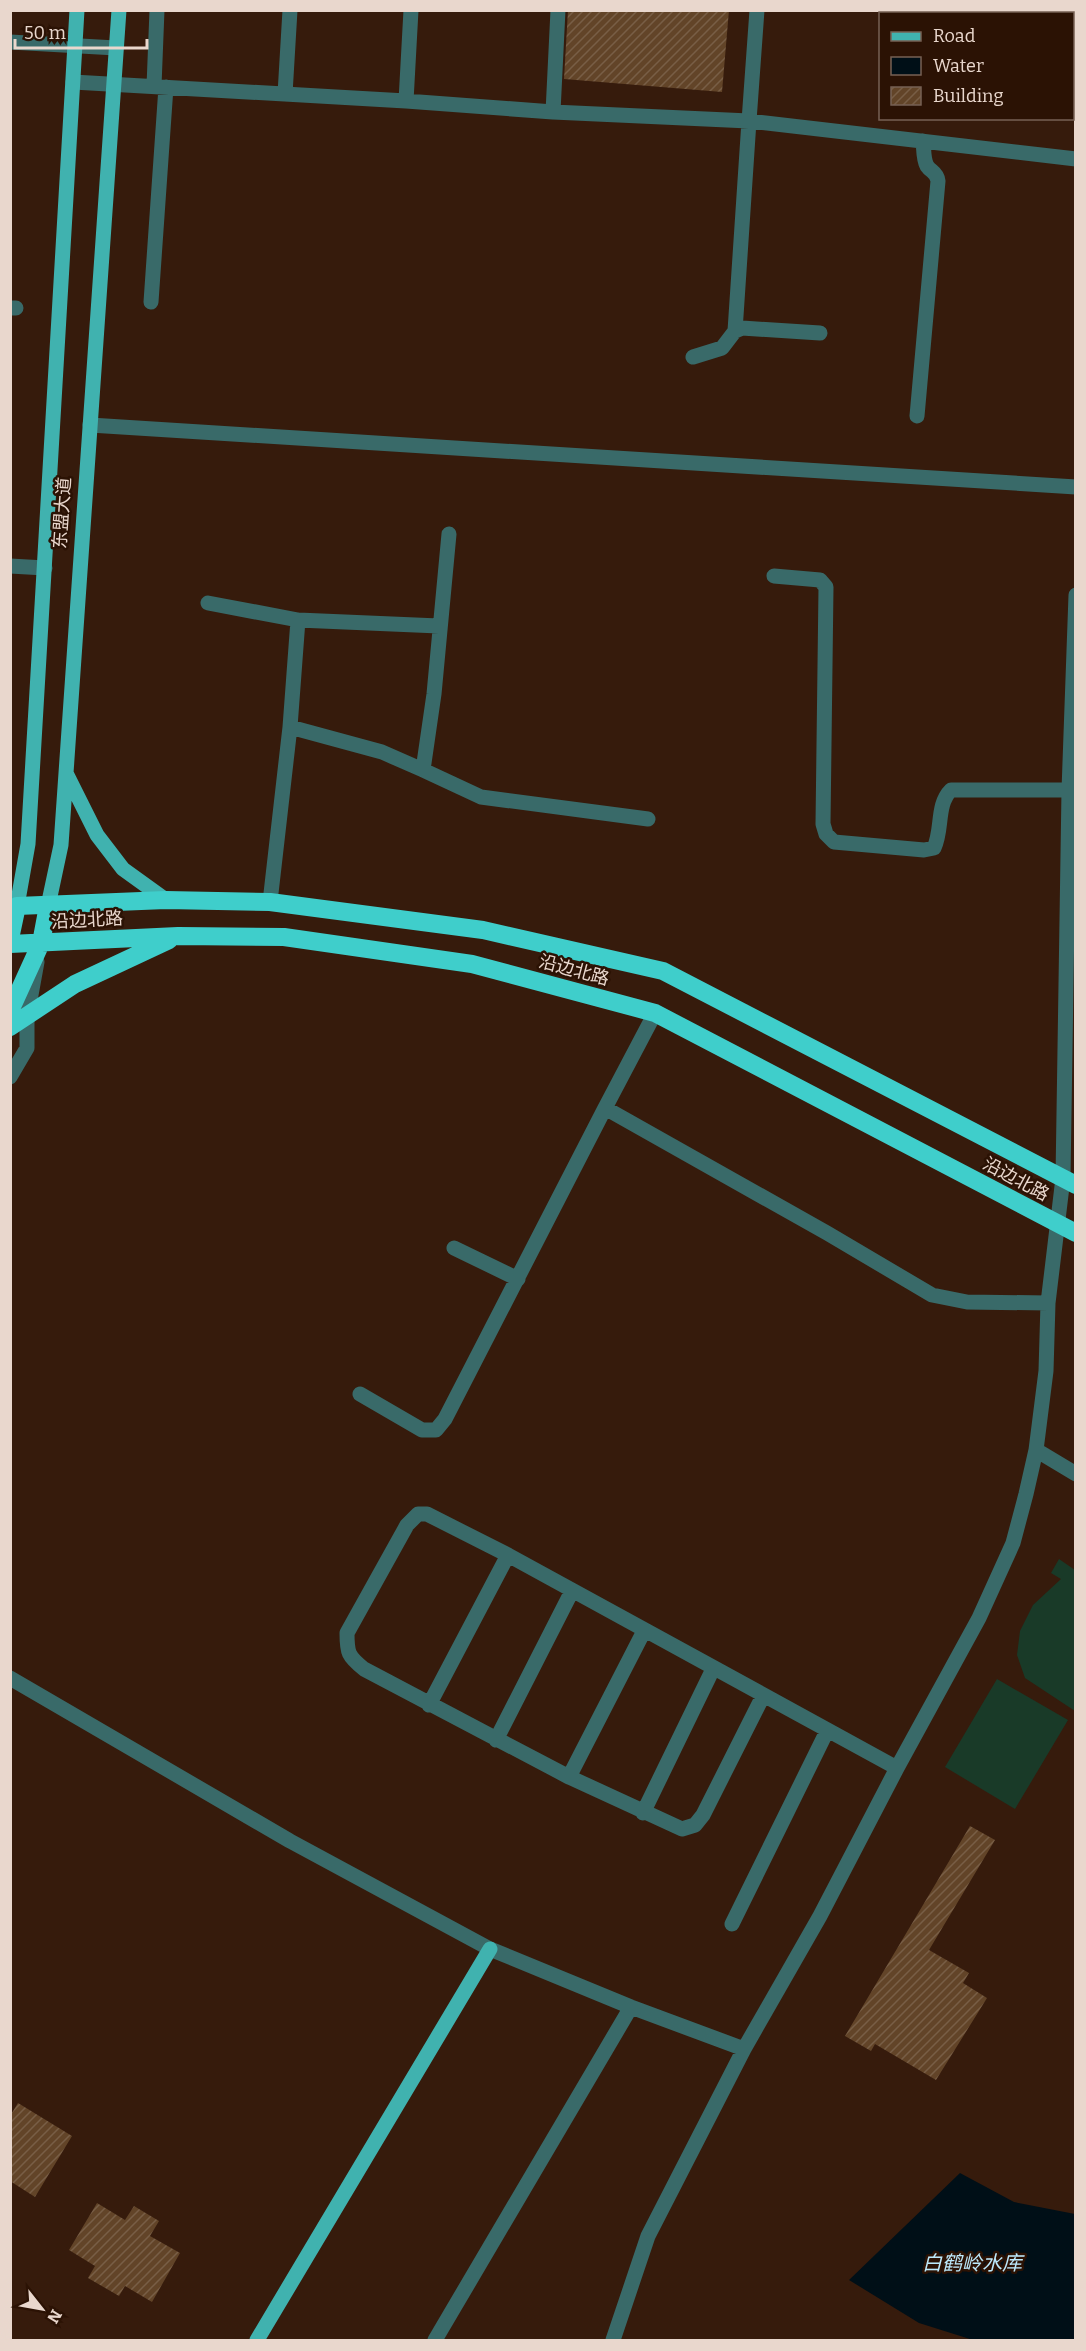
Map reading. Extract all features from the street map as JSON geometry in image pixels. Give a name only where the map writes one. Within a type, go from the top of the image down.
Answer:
[{"type":"highway","name":"沿边北路","points":[[14,906],[166,900],[270,902],[483,930],[663,971],[1069,1182]]},
{"type":"highway","name":"东盟大道","points":[[10,939],[14,906]]},
{"type":"highway","name":"东盟大道","points":[[19,1014],[41,943],[48,906]]},
{"type":"highway","name":"沿边北路","points":[[10,944],[178,936],[284,937],[472,964],[655,1013],[1076,1233]]},
{"type":"highway","points":[[10,1027],[19,1014],[75,984],[178,936]]},
{"type":"main road","name":"东盟大道","points":[[14,906],[28,844],[77,10]]},
{"type":"main road","name":"东盟大道","points":[[48,906],[60,845],[66,772],[119,10]]},
{"type":"main road","points":[[66,772],[97,835],[123,869],[166,900]]},
{"type":"main road","points":[[257,2340],[489,1949]]},
{"type":"street","points":[[151,302],[160,86],[157,10]]},
{"type":"street","points":[[285,94],[290,10]]},
{"type":"street","points":[[406,101],[411,10]]},
{"type":"street","points":[[552,112],[558,10]]},
{"type":"street","points":[[735,331],[748,121],[758,10]]},
{"type":"street","points":[[10,42],[116,48]]},
{"type":"street","points":[[73,82],[406,101],[552,112],[748,121],[1076,159]]},
{"type":"street","points":[[917,417],[938,181],[937,176],[925,161],[924,141]]},
{"type":"street","points":[[693,357],[722,348],[735,331],[742,328],[820,333]]},
{"type":"street","points":[[90,425],[1076,487]]},
{"type":"street","points":[[423,770],[434,694],[449,534]]},
{"type":"street","points":[[10,566],[45,568]]},
{"type":"street","points":[[774,576],[820,580],[826,587],[823,824],[826,834],[834,842],[924,850],[934,848],[939,837],[942,806],[945,796],[951,790],[1069,790]]},
{"type":"street","points":[[613,2340],[648,2236],[744,2049],[820,1916],[998,1580],[1012,1544],[1036,1450],[1046,1371],[1048,1303],[1058,1224],[1069,1182],[1069,790],[1076,595]]},
{"type":"street","points":[[208,603],[298,620],[439,626]]},
{"type":"street","points":[[270,902],[290,727],[298,620]]},
{"type":"street","points":[[290,727],[382,752],[481,797],[648,819]]},
{"type":"street","points":[[360,1394],[422,1430],[436,1430],[445,1419],[655,1013]]},
{"type":"street","points":[[10,1077],[27,1048],[19,1014]]},
{"type":"street","points":[[605,1108],[932,1295],[967,1302],[1048,1303]]},
{"type":"street","points":[[454,1248],[518,1279]]},
{"type":"street","points":[[1036,1450],[1076,1474]]},
{"type":"street","points":[[763,1696],[703,1815],[695,1825],[682,1829],[569,1778],[364,1669],[351,1659],[347,1648],[347,1632],[407,1525],[418,1514],[427,1514],[508,1555],[897,1768]]},
{"type":"street","points":[[429,1705],[508,1555]]},
{"type":"street","points":[[496,1740],[572,1591]]},
{"type":"street","points":[[569,1778],[644,1631]]},
{"type":"street","points":[[643,1813],[713,1669]]},
{"type":"street","points":[[10,1678],[290,1841],[489,1949],[631,2007],[744,2049]]},
{"type":"street","points":[[732,1924],[827,1731]]},
{"type":"street","points":[[435,2340],[631,2007]]},
{"type":"green space","points":[[1059,1559],[1075,1570],[1075,1711],[1025,1678],[1017,1655],[1020,1631],[1033,1605],[1061,1579],[1051,1573]]},
{"type":"green space","points":[[997,1679],[1068,1720],[1015,1809],[945,1767]]},
{"type":"water","name":"白鹤岭水库","points":[[960,2173],[1014,2202],[1075,2214],[1076,2339],[973,2340],[919,2323],[849,2280]]},
{"type":"building","points":[[568,10],[729,10],[722,92],[564,79]]},
{"type":"building","points":[[970,1826],[995,1840],[929,1950],[969,1973],[963,1983],[987,1998],[936,2080],[875,2044],[871,2051],[845,2036]]},
{"type":"building","points":[[18,2103],[72,2136],[35,2197],[10,2181],[10,2116]]},
{"type":"building","points":[[97,2203],[125,2220],[134,2206],[159,2221],[150,2236],[180,2253],[152,2302],[125,2286],[119,2296],[88,2278],[95,2266],[69,2250]]}]
